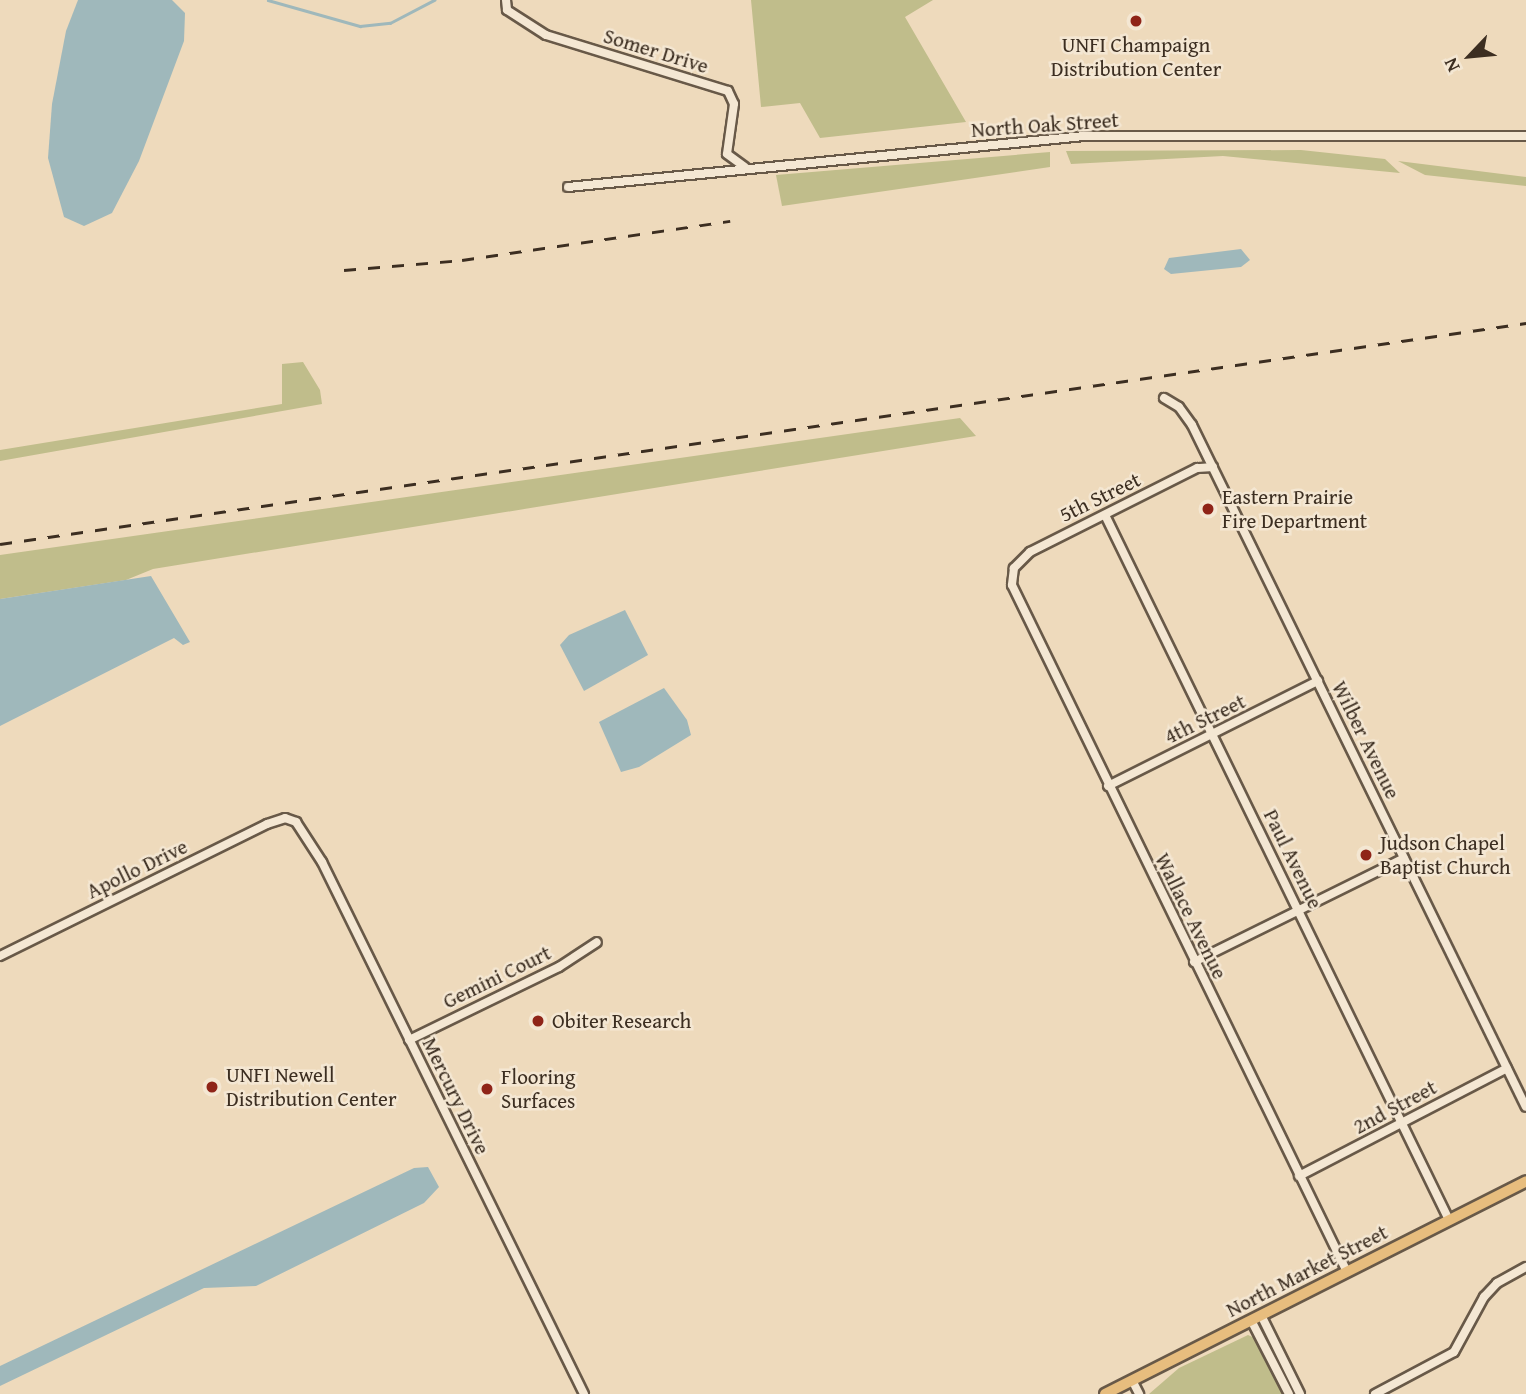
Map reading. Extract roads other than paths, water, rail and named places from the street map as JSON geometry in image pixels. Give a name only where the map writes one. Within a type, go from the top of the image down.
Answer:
[{"type":"main road","name":"North Market Street","points":[[1105,1394],[1526,1181]]},
{"type":"street","name":"Somer Drive","points":[[506,0],[507,10],[546,35],[728,91],[734,104],[727,154],[745,167]]},
{"type":"street","name":"North Oak Street","points":[[568,187],[745,167],[1084,136],[1526,136]]},
{"type":"street","name":"Wilber Avenue","points":[[1164,398],[1186,415],[1213,467],[1526,1107]]},
{"type":"street","name":"5th Street","points":[[1012,574],[1030,552],[1197,468],[1213,467]]},
{"type":"street","name":"Paul Avenue","points":[[1105,515],[1450,1220]]},
{"type":"street","name":"Wallace Avenue","points":[[1012,574],[1015,595],[1347,1272]]},
{"type":"street","name":"4th Street","points":[[1108,786],[1318,681]]},
{"type":"street","name":"Apollo Drive","points":[[0,956],[267,824],[290,819]]},
{"type":"street","name":"Mercury Drive","points":[[290,819],[314,846],[584,1394]]},
{"type":"street","points":[[1194,962],[1404,858]]},
{"type":"street","name":"Gemini Court","points":[[409,1040],[555,969],[591,950],[597,942]]},
{"type":"street","name":"2nd Street","points":[[1298,1176],[1507,1068]]},
{"type":"street","points":[[1375,1394],[1454,1352],[1484,1297],[1497,1283],[1526,1267]]},
{"type":"street","points":[[1256,1318],[1289,1394]]},
{"type":"street","points":[[1256,1318],[1300,1394]]},
{"type":"street","points":[[1132,1380],[1139,1394]]},
{"type":"water","points":[[78,0],[172,0],[185,13],[184,41],[139,161],[112,213],[84,226],[64,217],[48,158],[52,104],[66,31]]},
{"type":"water","points":[[1241,249],[1250,260],[1241,267],[1171,274],[1164,269],[1169,258]]},
{"type":"water","points":[[151,576],[190,642],[183,645],[174,638],[0,726],[0,599]]},
{"type":"water","points":[[625,610],[648,655],[584,691],[560,645],[569,635]]},
{"type":"water","points":[[664,688],[687,720],[691,735],[639,767],[621,772],[599,722]]},
{"type":"water","points":[[428,1167],[439,1187],[424,1203],[256,1286],[204,1288],[0,1386],[0,1366],[414,1168]]},
{"type":"waterway","points":[[268,0],[360,26],[390,23],[434,0]]},
{"type":"railway","points":[[344,270],[462,260],[730,221]]},
{"type":"railway","points":[[0,544],[1526,323]]},
{"type":"place","name":"UNFI Champaign Distribution Center","points":[[1136,21]]},
{"type":"place","name":"Eastern Prairie Fire Department","points":[[1208,509]]},
{"type":"place","name":"Judson Chapel Baptist Church","points":[[1366,855]]},
{"type":"place","name":"Obiter Research","points":[[538,1021]]},
{"type":"place","name":"UNFI Newell Distribution Center","points":[[212,1087]]},
{"type":"place","name":"Flooring Surfaces","points":[[487,1089]]}]
